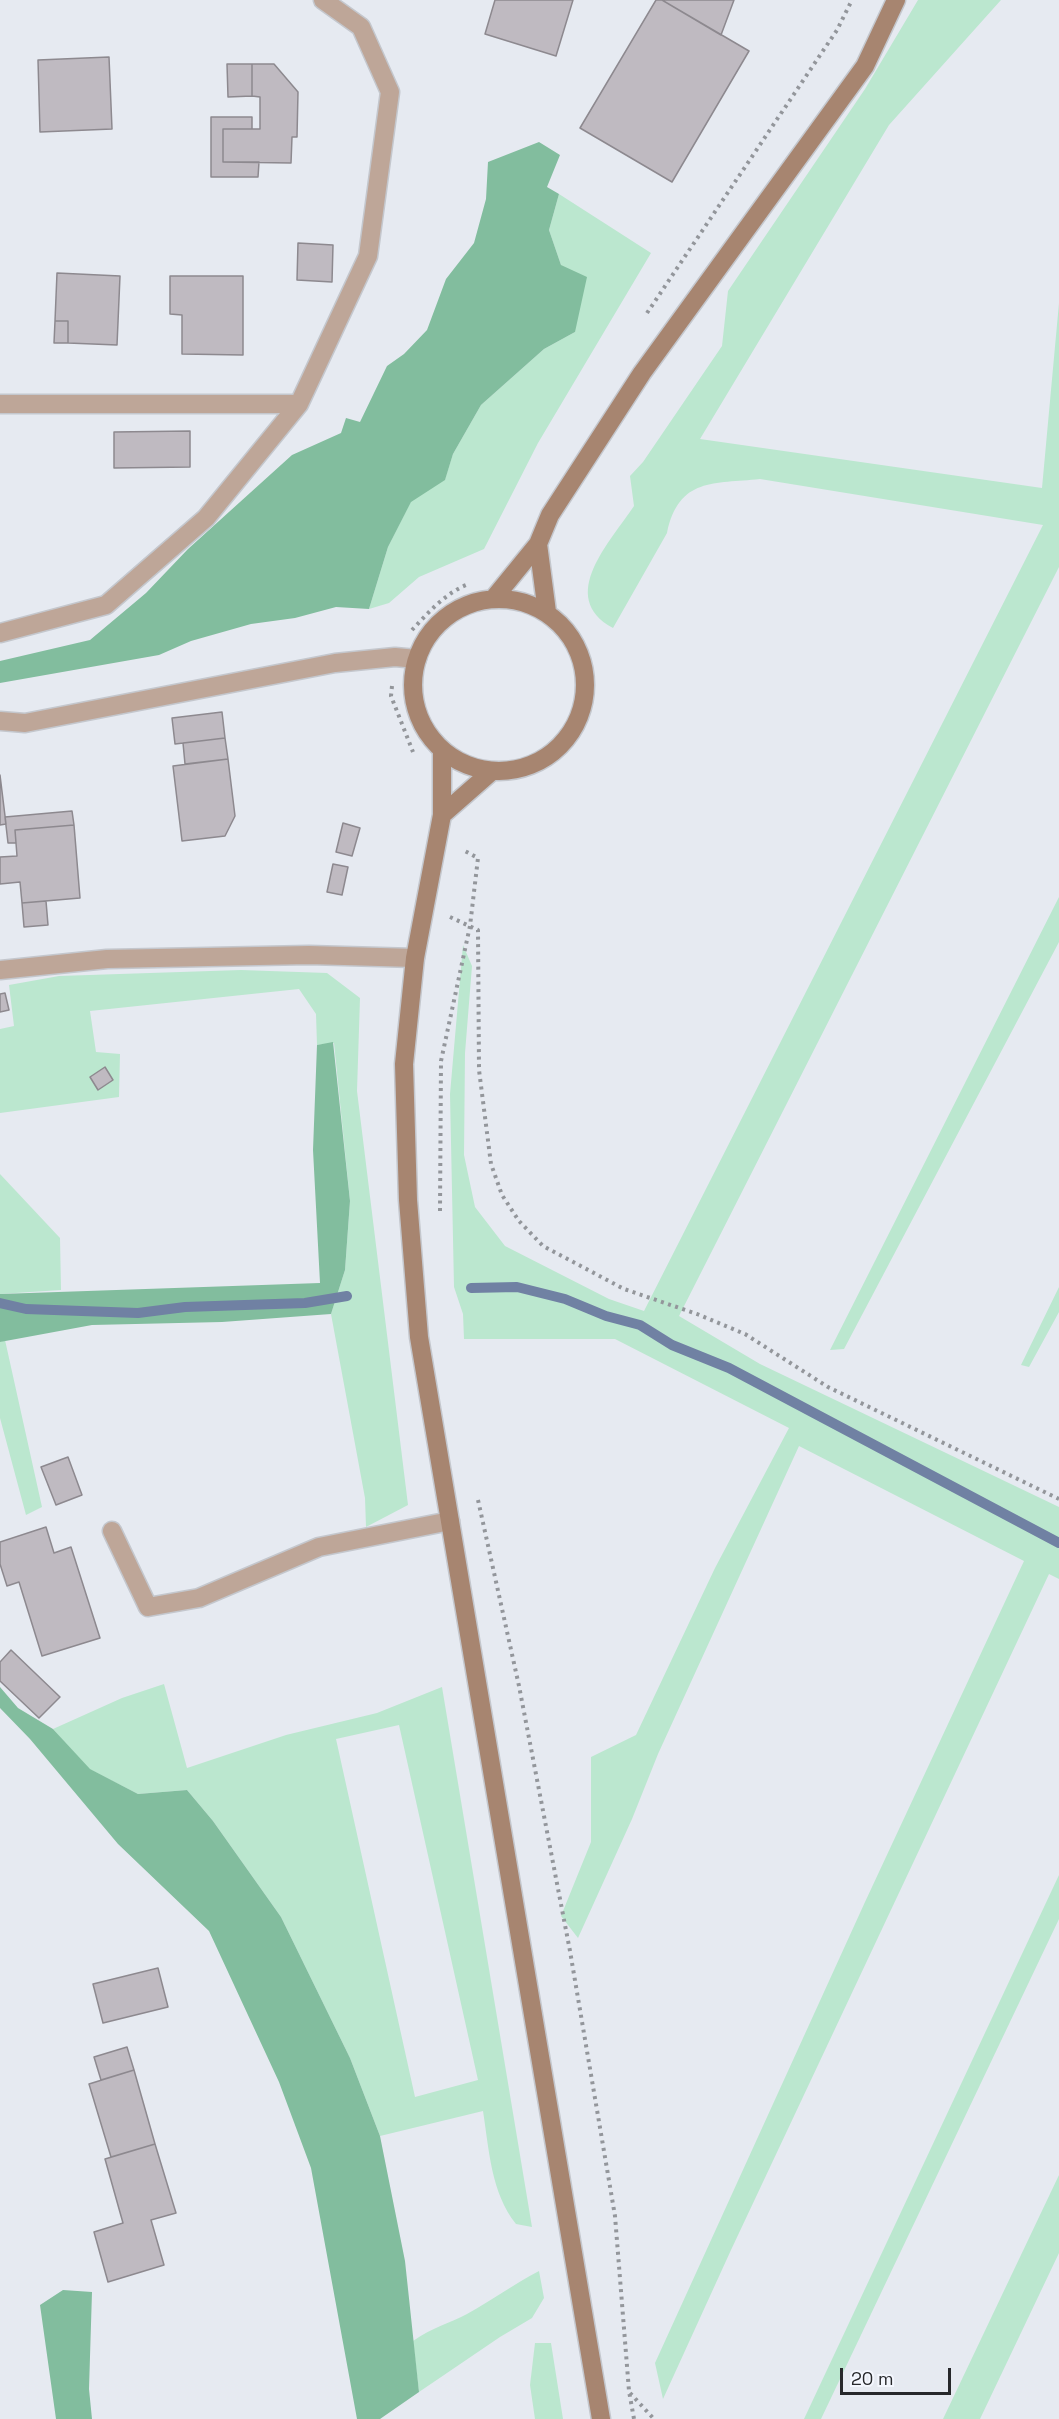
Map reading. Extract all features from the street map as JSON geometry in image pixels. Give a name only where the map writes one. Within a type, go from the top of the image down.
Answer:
[{"type":"street","points":[[0,633],[106,605],[206,518],[299,404],[368,256],[390,92],[361,27],[322,0]]},
{"type":"street","points":[[494,598],[538,544],[549,515],[642,373],[865,66],[896,0]]},
{"type":"street","points":[[0,404],[299,404]]},
{"type":"street","points":[[538,544],[547,612]]},
{"type":"street","points":[[494,598],[522,601],[547,612],[568,632],[582,658],[586,686],[581,714],[567,739],[546,758],[520,770],[491,772],[465,765],[442,750],[426,732],[416,709],[413,684],[417,659],[428,636],[446,616],[469,603],[494,598]]},
{"type":"street","points":[[0,721],[25,723],[335,663],[395,657],[417,659]]},
{"type":"street","points":[[442,750],[442,815],[414,958],[404,1064],[408,1200],[419,1337],[601,2419]]},
{"type":"street","points":[[442,815],[491,772]]},
{"type":"street","points":[[0,970],[107,959],[309,955],[414,958]]},
{"type":"street","points":[[112,1531],[148,1607],[199,1598],[319,1547],[450,1521]]},
{"type":"path","points":[[645,317],[837,30],[852,0]]},
{"type":"path","points":[[417,761],[391,696],[395,657],[409,634],[430,611],[459,587],[479,580]]},
{"type":"path","points":[[439,837],[478,858],[470,926],[441,1061],[440,1216]]},
{"type":"path","points":[[425,906],[478,930],[479,1070],[491,1164],[502,1195],[519,1221],[543,1246],[624,1288],[745,1334],[828,1387],[1059,1499]]},
{"type":"path","points":[[477,1495],[519,1686],[572,1963],[615,2216],[629,2391],[634,2419]]},
{"type":"path","points":[[629,2391],[654,2419]]},
{"type":"green space","points":[[918,0],[1001,0],[889,125],[700,439],[1042,488],[1059,303],[1059,567],[679,1316],[760,1364],[1059,1507],[1059,1579],[1049,1574],[663,2399],[655,2363],[865,1902],[1024,1561],[799,1446],[658,1754],[632,1819],[578,1938],[561,1916],[591,1842],[591,1757],[636,1735],[715,1568],[789,1428],[615,1339],[464,1339],[463,1314],[454,1287],[450,1094],[463,945],[472,966],[465,1053],[464,1155],[475,1207],[505,1246],[609,1299],[644,1311],[1043,525],[760,479],[714,484],[701,487],[680,502],[667,533],[613,628],[597,615],[589,601],[589,585],[602,552],[634,506],[630,476],[643,462],[722,346],[728,291],[865,89]]},
{"type":"green space","points":[[539,142],[560,155],[547,187],[559,194],[549,230],[561,265],[587,277],[575,332],[544,349],[481,405],[453,454],[445,480],[411,502],[388,547],[369,609],[336,607],[295,618],[251,624],[191,641],[159,655],[0,683],[0,661],[90,640],[146,593],[188,549],[292,455],[341,433],[346,418],[360,422],[387,366],[404,354],[427,330],[446,279],[474,243],[486,199],[488,162]]},
{"type":"green space","points":[[559,194],[651,253],[538,443],[484,549],[419,577],[389,603],[369,609],[388,547],[411,501],[445,479],[453,454],[481,405],[544,349],[575,332],[561,265],[549,230]]},
{"type":"green space","points":[[1059,897],[1059,942],[844,1349],[830,1350]]},
{"type":"green space","points":[[241,970],[327,973],[360,998],[357,1091],[408,1505],[366,1527],[365,1498],[331,1314],[345,1270],[350,1201],[334,1043],[317,1045],[316,1014],[299,989],[90,1011],[96,1052],[120,1054],[119,1097],[0,1113],[0,1029],[14,1026],[9,985],[59,976]]},
{"type":"green space","points":[[333,1042],[350,1201],[345,1270],[331,1314],[222,1322],[92,1325],[0,1342],[0,1294],[320,1283],[313,1150],[317,1045]]},
{"type":"green space","points":[[0,1174],[60,1238],[61,1290],[0,1294]]},
{"type":"green space","points":[[1059,1287],[1059,1312],[1029,1367],[1021,1365]]},
{"type":"green space","points":[[5,1340],[42,1507],[26,1515],[0,1418],[0,1342]]},
{"type":"green space","points":[[164,1684],[187,1768],[286,1735],[377,1713],[442,1687],[532,2227],[516,2224],[501,2199],[492,2170],[483,2111],[380,2136],[350,2058],[281,1917],[213,1821],[187,1790],[138,1794],[89,1769],[53,1729],[122,1698]],"holes":[[[399,1725],[478,2080],[415,2097],[336,1739]]]},
{"type":"green space","points":[[0,1687],[18,1708],[53,1729],[90,1769],[138,1794],[187,1790],[213,1821],[281,1917],[350,2058],[380,2136],[405,2261],[419,2392],[380,2419],[357,2419],[311,2168],[279,2082],[209,1931],[118,1844],[30,1739],[0,1708]]},
{"type":"green space","points":[[1059,1875],[1059,1919],[821,2419],[804,2419]]},
{"type":"green space","points":[[1059,2175],[1059,2253],[980,2419],[943,2419]]},
{"type":"green space","points":[[539,2271],[544,2298],[532,2318],[419,2392],[413,2341],[467,2314]]},
{"type":"green space","points":[[63,2290],[92,2292],[89,2389],[92,2419],[56,2419],[40,2305]]},
{"type":"green space","points":[[535,2343],[551,2343],[563,2419],[535,2419],[530,2385]]},
{"type":"building","points":[[495,0],[573,0],[556,56],[485,34]]},
{"type":"building","points":[[656,0],[662,0],[749,51],[672,182],[580,128]]},
{"type":"building","points":[[662,0],[734,0],[721,35]]},
{"type":"building","points":[[109,57],[112,129],[40,132],[38,60]]},
{"type":"building","points":[[227,64],[252,64],[252,96],[228,97]]},
{"type":"building","points":[[252,64],[274,64],[298,92],[297,137],[292,137],[291,163],[223,162],[223,129],[260,129],[260,97],[252,96]]},
{"type":"building","points":[[211,117],[252,117],[252,129],[223,129],[223,162],[259,162],[258,177],[211,177]]},
{"type":"building","points":[[298,243],[333,245],[332,282],[297,280]]},
{"type":"building","points":[[57,273],[120,276],[117,345],[68,343],[68,321],[55,321]]},
{"type":"building","points":[[170,276],[243,276],[243,355],[182,354],[182,315],[170,314]]},
{"type":"building","points":[[55,321],[68,321],[68,343],[54,343]]},
{"type":"building","points":[[190,431],[190,467],[114,468],[114,432]]},
{"type":"building","points":[[222,712],[225,738],[175,744],[172,718]]},
{"type":"building","points":[[225,738],[228,759],[185,764],[183,743]]},
{"type":"building","points":[[228,759],[235,816],[225,836],[182,841],[173,766]]},
{"type":"building","points":[[0,775],[6,824],[0,825]]},
{"type":"building","points":[[72,811],[74,825],[15,830],[16,843],[8,843],[5,817]]},
{"type":"building","points":[[343,823],[360,828],[352,856],[336,852]]},
{"type":"building","points":[[74,825],[80,898],[22,903],[20,882],[0,884],[0,857],[17,856],[15,830]]},
{"type":"building","points":[[333,864],[348,867],[342,895],[327,892]]},
{"type":"building","points":[[46,901],[48,925],[24,927],[22,903]]},
{"type":"building","points":[[5,993],[9,1010],[0,1012],[0,994]]},
{"type":"building","points":[[105,1067],[113,1080],[98,1090],[90,1077]]},
{"type":"building","points":[[68,1457],[82,1495],[56,1505],[41,1467]]},
{"type":"building","points":[[46,1527],[54,1553],[71,1547],[100,1638],[42,1656],[19,1582],[7,1586],[0,1564],[0,1542]]},
{"type":"building","points":[[11,1650],[60,1697],[39,1718],[0,1681],[0,1662]]},
{"type":"building","points":[[158,1968],[168,2007],[103,2023],[93,1984]]},
{"type":"building","points":[[127,2047],[134,2070],[101,2080],[94,2057]]},
{"type":"building","points":[[134,2070],[155,2144],[111,2157],[89,2084]]},
{"type":"building","points":[[155,2144],[176,2213],[151,2220],[164,2265],[108,2282],[94,2232],[123,2223],[105,2159]]},
{"type":"waterway","points":[[471,1288],[517,1287],[565,1299],[606,1316],[640,1325],[672,1345],[729,1368],[1059,1543]]},
{"type":"waterway","points":[[0,1303],[26,1309],[138,1313],[185,1307],[305,1303],[347,1296]]}]
